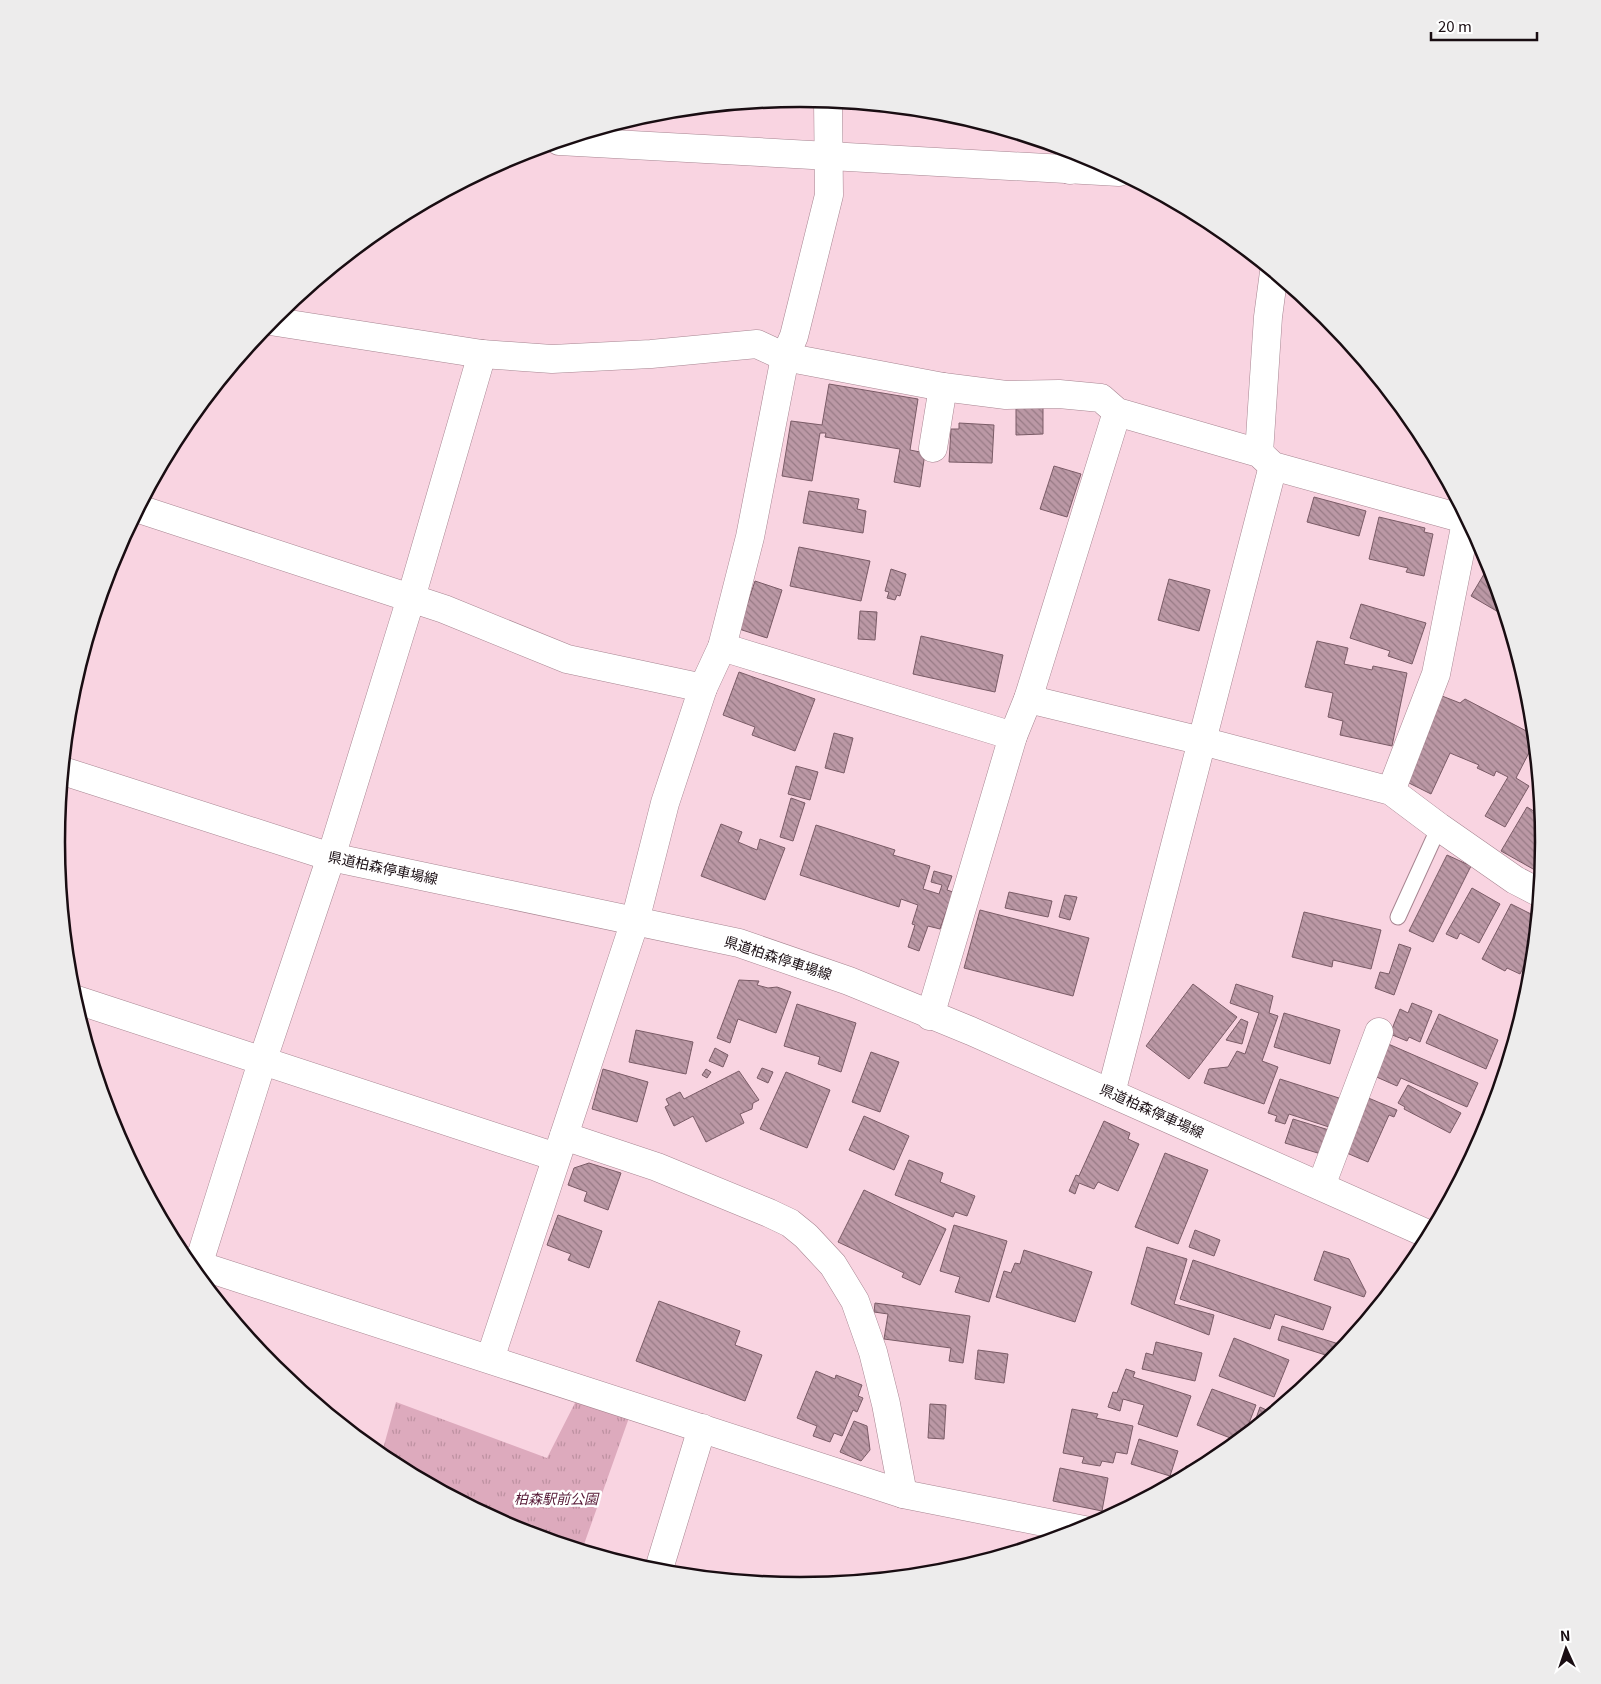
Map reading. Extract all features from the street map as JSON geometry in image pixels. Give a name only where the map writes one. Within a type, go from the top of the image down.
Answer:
[{"type":"street","points":[[490,1359],[635,921],[665,802],[703,688],[722,646],[750,537],[785,357],[794,336],[829,195],[827,157],[828,108]]},
{"type":"street","points":[[577,142],[827,157],[1070,160],[1086,164]]},
{"type":"street","points":[[1111,1093],[1202,741],[1266,460],[1268,317],[1273,279]]},
{"type":"street","points":[[280,322],[482,354],[552,359],[651,354],[757,344],[785,357],[943,387],[1006,394],[1059,394],[1101,398],[1116,412],[1266,460],[1460,517]]},
{"type":"street","points":[[195,1260],[331,857],[411,598],[482,354]]},
{"type":"street","points":[[933,448],[943,387]]},
{"type":"street","points":[[930,1016],[1013,736],[1028,699],[1116,412]]},
{"type":"street","points":[[144,511],[411,598],[567,659],[703,688]]},
{"type":"street","points":[[1391,791],[1436,674],[1465,528]]},
{"type":"street","points":[[722,646],[1013,736]]},
{"type":"street","points":[[1028,699],[1202,741],[1391,791],[1515,880],[1534,890]]},
{"type":"street","name":"県道柏森停車場線","points":[[69,772],[331,857],[739,943],[849,981],[930,1016],[971,1031],[1424,1232]]},
{"type":"street","points":[[83,1002],[262,1062],[560,1146],[657,1167],[769,1212],[790,1223],[806,1236],[833,1265],[855,1301],[873,1352],[886,1404],[903,1494]]},
{"type":"street","points":[[1321,1186],[1379,1032]]},
{"type":"street","points":[[202,1269],[490,1359],[903,1494],[1068,1527]]},
{"type":"street","points":[[661,1564],[702,1428]]},
{"type":"lane","points":[[1398,917],[1439,827]]},
{"type":"green space","name":"柏森駅前公園","points":[[578,1397],[630,1415],[584,1544],[519,1522],[475,1502],[433,1479],[383,1448],[396,1402],[547,1458]]},
{"type":"building","points":[[829,384],[918,399],[910,450],[925,453],[920,487],[894,482],[900,449],[825,437],[826,433],[820,433],[812,481],[782,476],[791,421],[822,425]]},
{"type":"building","points":[[1016,406],[1043,406],[1043,434],[1016,435]]},
{"type":"building","points":[[959,423],[994,425],[992,463],[949,462],[951,429],[959,429]]},
{"type":"building","points":[[1054,466],[1081,474],[1067,517],[1040,509]]},
{"type":"building","points":[[809,491],[859,499],[857,509],[866,511],[863,533],[803,523]]},
{"type":"building","points":[[1314,497],[1366,511],[1359,536],[1307,522]]},
{"type":"building","points":[[1379,517],[1425,528],[1424,532],[1433,534],[1424,576],[1406,572],[1408,568],[1369,559]]},
{"type":"building","points":[[799,547],[870,561],[861,601],[790,586]]},
{"type":"building","points":[[891,569],[906,574],[900,596],[897,595],[895,600],[887,598],[889,592],[885,591]]},
{"type":"building","points":[[1485,573],[1499,612],[1471,596]]},
{"type":"building","points":[[1169,579],[1210,590],[1199,631],[1158,620]]},
{"type":"building","points":[[755,581],[782,590],[767,638],[739,629]]},
{"type":"building","points":[[1361,604],[1426,623],[1412,664],[1388,656],[1390,651],[1350,638]]},
{"type":"building","points":[[860,611],[877,612],[875,640],[858,639]]},
{"type":"building","points":[[921,636],[1003,655],[995,692],[913,674]]},
{"type":"building","points":[[1317,641],[1348,648],[1344,664],[1372,670],[1373,666],[1407,673],[1392,746],[1340,735],[1343,721],[1328,717],[1333,693],[1305,687]]},
{"type":"building","points":[[739,672],[815,699],[795,751],[752,735],[755,727],[723,715]]},
{"type":"building","points":[[1442,696],[1460,703],[1465,699],[1528,732],[1530,750],[1516,778],[1529,786],[1505,827],[1485,816],[1508,777],[1496,771],[1494,776],[1477,768],[1479,765],[1450,753],[1431,794],[1407,782]]},
{"type":"building","points":[[834,733],[853,738],[844,773],[825,768]]},
{"type":"building","points":[[796,766],[818,772],[810,800],[788,794]]},
{"type":"building","points":[[791,798],[805,803],[793,841],[780,837]]},
{"type":"building","points":[[1527,807],[1535,812],[1535,870],[1501,851]]},
{"type":"building","points":[[721,824],[742,832],[738,842],[757,850],[760,839],[785,848],[765,900],[701,876]]},
{"type":"building","points":[[816,825],[895,850],[893,855],[930,866],[923,889],[939,894],[942,885],[931,882],[934,871],[952,876],[947,890],[953,892],[940,929],[928,926],[919,951],[908,947],[915,925],[912,924],[918,905],[901,899],[899,907],[800,875]]},
{"type":"building","points":[[1447,855],[1471,866],[1433,942],[1409,931]]},
{"type":"building","points":[[1472,888],[1500,904],[1479,943],[1460,933],[1457,939],[1446,934]]},
{"type":"building","points":[[1009,892],[1052,901],[1048,917],[1005,908]]},
{"type":"building","points":[[1065,895],[1077,897],[1070,920],[1059,917]]},
{"type":"building","points":[[1511,904],[1532,914],[1526,962],[1520,974],[1507,968],[1505,971],[1482,959]]},
{"type":"building","points":[[980,910],[1089,938],[1073,996],[964,968]]},
{"type":"building","points":[[1304,912],[1381,930],[1371,969],[1333,960],[1332,967],[1292,957]]},
{"type":"building","points":[[1399,944],[1411,948],[1394,995],[1375,988],[1380,972],[1389,974]]},
{"type":"building","points":[[739,980],[759,981],[757,985],[768,988],[777,987],[791,992],[776,1033],[738,1019],[730,1043],[717,1038]]},
{"type":"building","points":[[1193,984],[1237,1017],[1189,1079],[1146,1046]]},
{"type":"building","points":[[1236,984],[1273,996],[1269,1013],[1278,1016],[1262,1061],[1278,1067],[1264,1104],[1204,1083],[1209,1069],[1228,1067],[1237,1051],[1245,1054],[1259,1013],[1230,1003]]},
{"type":"building","points":[[1412,1003],[1432,1011],[1420,1042],[1409,1037],[1407,1041],[1390,1034],[1400,1009],[1408,1013]]},
{"type":"building","points":[[797,1004],[856,1023],[841,1072],[818,1064],[820,1057],[784,1046]]},
{"type":"building","points":[[1284,1013],[1340,1030],[1330,1064],[1274,1047]]},
{"type":"building","points":[[1439,1014],[1498,1040],[1486,1069],[1426,1043]]},
{"type":"building","points":[[1241,1019],[1248,1022],[1242,1044],[1226,1040]]},
{"type":"building","points":[[636,1030],[693,1042],[686,1074],[629,1062]]},
{"type":"building","points":[[1386,1043],[1478,1083],[1467,1107],[1401,1078],[1397,1086],[1372,1075]]},
{"type":"building","points":[[715,1048],[728,1055],[723,1067],[709,1061]]},
{"type":"building","points":[[871,1052],[899,1062],[880,1112],[852,1102]]},
{"type":"building","points":[[762,1068],[773,1072],[768,1083],[757,1078]]},
{"type":"building","points":[[603,1069],[648,1082],[637,1122],[592,1109]]},
{"type":"building","points":[[706,1069],[711,1072],[707,1078],[702,1075]]},
{"type":"building","points":[[739,1071],[759,1100],[753,1103],[752,1109],[740,1114],[744,1123],[706,1142],[693,1116],[674,1126],[665,1107],[669,1105],[666,1099],[680,1092],[684,1099]]},
{"type":"building","points":[[786,1072],[830,1090],[807,1148],[760,1129]]},
{"type":"building","points":[[1280,1079],[1342,1099],[1332,1128],[1289,1114],[1285,1124],[1275,1121],[1277,1116],[1268,1113]]},
{"type":"building","points":[[1408,1085],[1461,1113],[1450,1133],[1404,1109],[1405,1107],[1398,1103]]},
{"type":"building","points":[[1366,1097],[1397,1110],[1394,1117],[1389,1115],[1368,1162],[1342,1151]]},
{"type":"building","points":[[864,1116],[909,1136],[894,1170],[849,1150]]},
{"type":"building","points":[[1293,1119],[1329,1130],[1321,1154],[1285,1143]]},
{"type":"building","points":[[1104,1121],[1130,1133],[1128,1139],[1139,1144],[1118,1191],[1098,1182],[1094,1189],[1079,1183],[1075,1194],[1069,1191],[1076,1175],[1079,1176]]},
{"type":"building","points":[[1165,1153],[1208,1170],[1178,1244],[1135,1227]]},
{"type":"building","points":[[909,1160],[943,1173],[940,1182],[975,1196],[967,1216],[955,1212],[953,1217],[895,1195]]},
{"type":"building","points":[[589,1163],[621,1173],[608,1210],[584,1201],[587,1192],[568,1185],[574,1168]]},
{"type":"building","points":[[864,1190],[946,1229],[920,1285],[902,1277],[904,1273],[838,1242]]},
{"type":"building","points":[[558,1215],[602,1231],[589,1268],[568,1260],[571,1254],[547,1245]]},
{"type":"building","points":[[954,1225],[1007,1241],[989,1302],[955,1292],[960,1277],[940,1271]]},
{"type":"building","points":[[1195,1230],[1220,1240],[1214,1256],[1189,1247]]},
{"type":"building","points":[[1147,1247],[1187,1259],[1174,1304],[1214,1315],[1209,1335],[1131,1304]]},
{"type":"building","points":[[1024,1250],[1092,1272],[1075,1322],[996,1297],[1004,1271],[1011,1273],[1015,1263],[1020,1264]]},
{"type":"building","points":[[1324,1251],[1349,1259],[1366,1292],[1364,1297],[1314,1280]]},
{"type":"building","points":[[1193,1260],[1331,1307],[1323,1330],[1275,1314],[1270,1329],[1180,1299]]},
{"type":"building","points":[[659,1301],[740,1331],[735,1345],[762,1355],[745,1401],[636,1361]]},
{"type":"building","points":[[875,1303],[970,1316],[963,1363],[949,1361],[951,1348],[884,1339],[888,1314],[874,1312]]},
{"type":"building","points":[[1282,1326],[1338,1344],[1327,1355],[1278,1340]]},
{"type":"building","points":[[1234,1338],[1289,1360],[1274,1397],[1219,1376]]},
{"type":"building","points":[[1156,1342],[1202,1353],[1195,1381],[1142,1369],[1146,1353],[1153,1355]]},
{"type":"building","points":[[978,1350],[1008,1354],[1004,1383],[975,1379]]},
{"type":"building","points":[[1126,1369],[1135,1372],[1133,1377],[1191,1396],[1177,1437],[1138,1424],[1144,1405],[1123,1399],[1120,1411],[1108,1407],[1113,1392],[1117,1393]]},
{"type":"building","points":[[816,1371],[835,1379],[836,1375],[862,1385],[858,1396],[863,1398],[857,1412],[853,1410],[842,1436],[834,1433],[830,1442],[813,1436],[817,1426],[797,1418]]},
{"type":"building","points":[[1212,1389],[1256,1405],[1248,1426],[1231,1438],[1197,1425]]},
{"type":"building","points":[[930,1404],[946,1405],[944,1439],[928,1438]]},
{"type":"building","points":[[1260,1407],[1267,1410],[1256,1420]]},
{"type":"building","points":[[1072,1409],[1098,1414],[1096,1418],[1133,1426],[1127,1454],[1116,1452],[1113,1463],[1102,1461],[1100,1466],[1082,1463],[1084,1457],[1063,1453]]},
{"type":"building","points":[[854,1421],[867,1426],[870,1450],[861,1461],[840,1452]]},
{"type":"building","points":[[1139,1439],[1178,1451],[1170,1476],[1131,1464]]},
{"type":"building","points":[[1060,1468],[1108,1478],[1102,1511],[1053,1501]]}]
